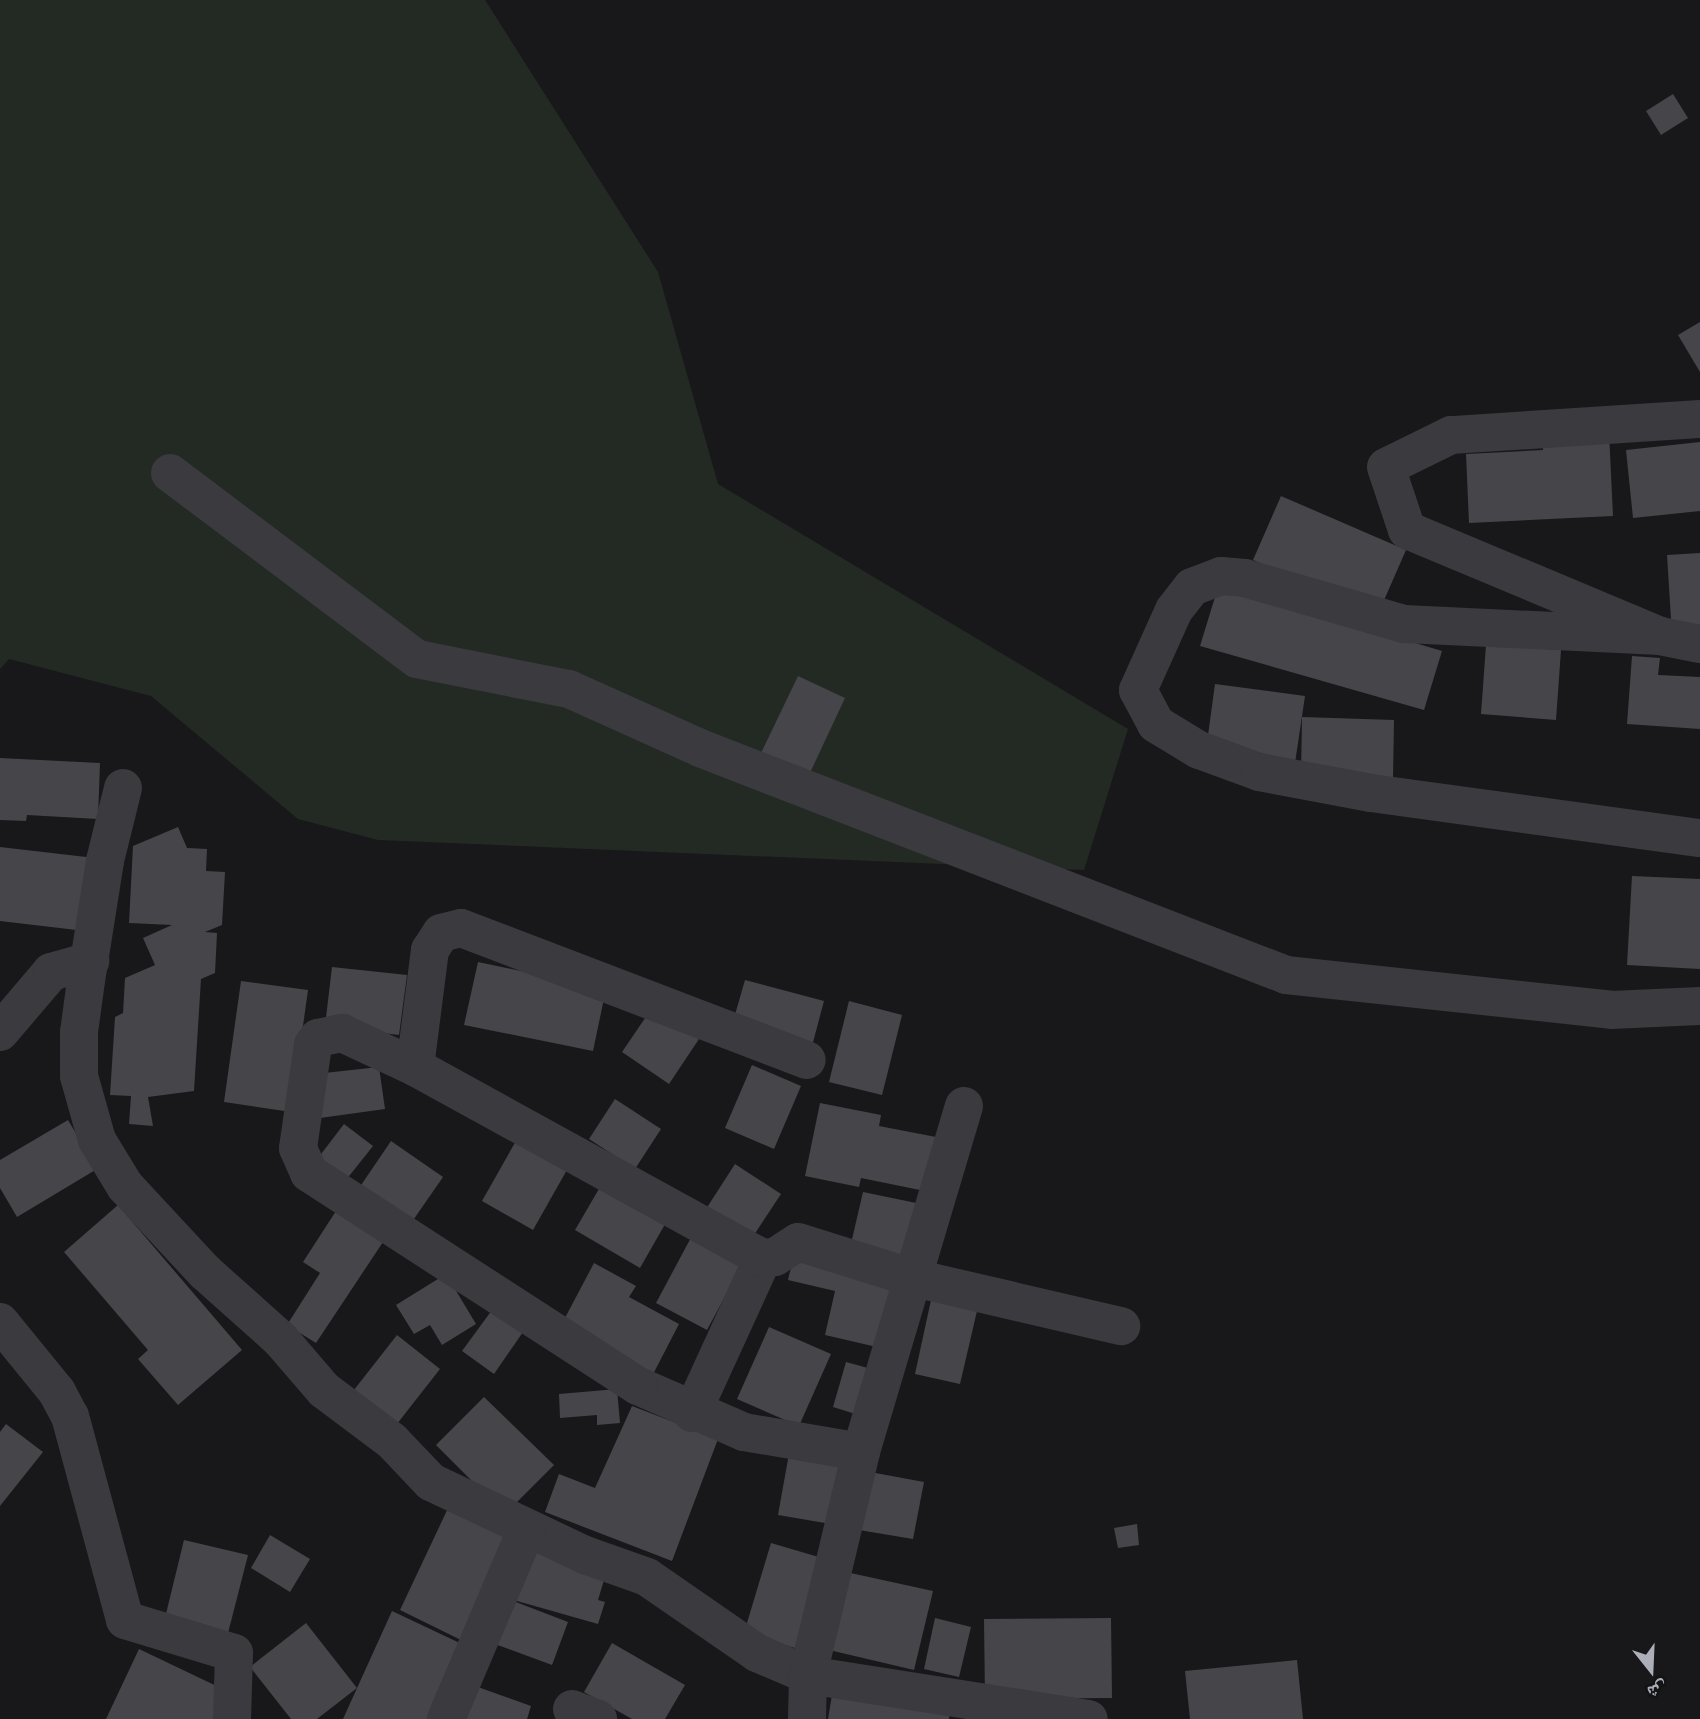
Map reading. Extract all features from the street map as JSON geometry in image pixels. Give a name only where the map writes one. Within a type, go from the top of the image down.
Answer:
[{"type":"street","points":[[1660,636],[1407,530],[1386,467],[1451,435],[1700,419]]},
{"type":"street","points":[[170,473],[417,659],[569,688],[700,748],[1286,975],[1611,1010],[1700,1006]]},
{"type":"street","points":[[1700,644],[1660,636],[1404,624],[1245,578],[1222,576],[1192,587],[1174,610],[1138,690],[1156,724],[1199,750],[1259,772],[1371,793],[1700,838]]},
{"type":"street","points":[[123,788],[105,861],[79,1032],[81,1087],[97,1140],[125,1186],[205,1272],[281,1340],[324,1390],[359,1421],[392,1441],[431,1482],[585,1555],[647,1577],[757,1653],[808,1675],[1089,1719]]},
{"type":"street","points":[[415,1067],[430,950],[441,933],[461,928],[807,1059]]},
{"type":"street","points":[[0,1032],[51,972],[90,961]]},
{"type":"street","points":[[861,1452],[744,1432],[692,1413],[638,1386],[303,1166],[298,1149],[313,1045],[318,1038],[342,1033],[415,1067],[763,1258],[775,1257],[798,1242],[910,1276],[1121,1326]]},
{"type":"street","points":[[807,1719],[808,1675],[861,1452],[881,1394],[910,1276],[964,1106]]},
{"type":"street","points":[[692,1413],[763,1258]]},
{"type":"street","points":[[4,1338],[57,1392],[70,1416],[125,1620],[234,1653],[232,1719]]},
{"type":"street","points":[[446,1719],[527,1528]]},
{"type":"shaded area","points":[[0,0],[485,0],[658,272],[718,484],[1128,729],[1084,870],[378,840],[298,819],[151,696],[9,659],[0,669]]},
{"type":"building","points":[[1673,94],[1688,118],[1661,135],[1646,111]]},
{"type":"building","points":[[1700,322],[1700,372],[1678,335]]},
{"type":"building","points":[[1609,432],[1613,516],[1469,523],[1466,454],[1543,450],[1542,436]]},
{"type":"building","points":[[1700,442],[1700,511],[1633,518],[1626,450]]},
{"type":"building","points":[[1281,496],[1406,550],[1378,614],[1253,560]]},
{"type":"building","points":[[1700,553],[1700,633],[1672,635],[1667,555]]},
{"type":"building","points":[[1219,584],[1442,651],[1424,710],[1200,646]]},
{"type":"building","points":[[1486,645],[1561,650],[1556,720],[1481,714]]},
{"type":"building","points":[[1632,656],[1660,658],[1658,675],[1700,677],[1700,729],[1627,724]]},
{"type":"building","points":[[798,676],[845,698],[809,775],[761,753]]},
{"type":"building","points":[[1215,684],[1305,696],[1295,763],[1206,750]]},
{"type":"building","points":[[1302,717],[1394,720],[1393,778],[1301,776]]},
{"type":"building","points":[[0,758],[100,763],[98,819],[27,815],[26,821],[0,820]]},
{"type":"building","points":[[178,827],[187,848],[207,849],[206,871],[225,872],[222,925],[205,932],[217,933],[215,973],[201,979],[194,1091],[148,1097],[153,1126],[129,1124],[131,1096],[110,1095],[115,1017],[123,1013],[125,978],[155,965],[143,938],[172,925],[129,923],[133,846]]},
{"type":"building","points":[[0,847],[95,858],[85,931],[0,921]]},
{"type":"building","points":[[1632,876],[1700,879],[1700,969],[1627,965]]},
{"type":"building","points":[[478,962],[606,989],[593,1051],[464,1025]]},
{"type":"building","points":[[332,967],[407,975],[399,1035],[325,1026]]},
{"type":"building","points":[[745,980],[824,1001],[812,1046],[732,1025]]},
{"type":"building","points":[[241,981],[308,990],[291,1112],[224,1102]]},
{"type":"building","points":[[849,1001],[902,1015],[882,1095],[829,1082]]},
{"type":"building","points":[[654,1005],[701,1036],[669,1084],[622,1052]]},
{"type":"building","points":[[752,1065],[801,1086],[774,1149],[725,1128]]},
{"type":"building","points":[[379,1067],[385,1109],[320,1118],[315,1074]]},
{"type":"building","points":[[615,1099],[661,1129],[635,1169],[589,1139]]},
{"type":"building","points":[[820,1103],[881,1115],[879,1126],[936,1137],[925,1191],[861,1178],[859,1187],[805,1176]]},
{"type":"building","points":[[68,1120],[97,1169],[17,1217],[0,1188],[0,1160]]},
{"type":"building","points":[[344,1124],[373,1146],[346,1180],[318,1158]]},
{"type":"building","points":[[517,1139],[568,1168],[533,1230],[482,1201]]},
{"type":"building","points":[[391,1141],[443,1177],[407,1229],[355,1194]]},
{"type":"building","points":[[735,1164],[781,1194],[752,1238],[706,1209]]},
{"type":"building","points":[[603,1182],[668,1219],[640,1268],[575,1230]]},
{"type":"building","points":[[863,1192],[921,1204],[908,1260],[850,1248]]},
{"type":"building","points":[[118,1205],[242,1350],[178,1405],[138,1359],[148,1350],[64,1252]]},
{"type":"building","points":[[336,1211],[383,1242],[316,1343],[287,1325],[320,1273],[303,1262]]},
{"type":"building","points":[[694,1232],[745,1259],[707,1330],[656,1303]]},
{"type":"building","points":[[793,1259],[896,1282],[881,1348],[825,1335],[835,1291],[788,1280]]},
{"type":"building","points":[[594,1263],[636,1286],[629,1297],[679,1324],[649,1382],[557,1333]]},
{"type":"building","points":[[446,1274],[476,1324],[442,1345],[430,1325],[414,1334],[396,1305]]},
{"type":"building","points":[[931,1300],[977,1311],[960,1384],[915,1374]]},
{"type":"building","points":[[492,1310],[523,1332],[494,1374],[462,1351]]},
{"type":"building","points":[[769,1327],[831,1354],[799,1426],[737,1399]]},
{"type":"building","points":[[397,1335],[440,1369],[393,1429],[350,1395]]},
{"type":"building","points":[[846,1362],[879,1371],[865,1417],[833,1407]]},
{"type":"building","points":[[617,1389],[620,1423],[597,1425],[597,1415],[560,1418],[559,1394]]},
{"type":"building","points":[[484,1397],[554,1465],[505,1514],[436,1445]]},
{"type":"building","points":[[632,1406],[718,1439],[672,1561],[545,1512],[559,1474],[595,1488]]},
{"type":"building","points":[[6,1424],[43,1452],[0,1506],[0,1432]]},
{"type":"building","points":[[790,1448],[844,1458],[831,1524],[778,1515]]},
{"type":"building","points":[[870,1472],[924,1482],[913,1539],[859,1530]]},
{"type":"building","points":[[450,1504],[518,1536],[467,1643],[400,1610]]},
{"type":"building","points":[[1137,1524],[1139,1545],[1118,1548],[1114,1528]]},
{"type":"building","points":[[270,1535],[310,1559],[290,1592],[251,1568]]},
{"type":"building","points":[[184,1540],[248,1555],[227,1637],[164,1622]]},
{"type":"building","points":[[771,1543],[822,1558],[795,1648],[744,1633]]},
{"type":"building","points":[[526,1544],[608,1567],[598,1600],[605,1602],[598,1624],[510,1599]]},
{"type":"building","points":[[846,1572],[933,1591],[914,1670],[829,1650]]},
{"type":"building","points":[[508,1599],[568,1622],[552,1665],[492,1643]]},
{"type":"building","points":[[392,1611],[464,1645],[430,1719],[343,1719]]},
{"type":"building","points":[[935,1618],[971,1627],[959,1677],[924,1669]]},
{"type":"building","points":[[1111,1618],[1112,1698],[985,1699],[984,1619]]},
{"type":"building","points":[[306,1623],[357,1688],[317,1719],[291,1719],[250,1667]]},
{"type":"building","points":[[612,1643],[685,1685],[665,1719],[632,1719],[584,1692]]},
{"type":"building","points":[[139,1649],[227,1691],[213,1719],[106,1719]]},
{"type":"building","points":[[1297,1660],[1303,1719],[1190,1719],[1185,1671]]},
{"type":"building","points":[[475,1686],[531,1706],[527,1719],[464,1719]]},
{"type":"building","points":[[833,1689],[951,1704],[949,1719],[828,1719]]}]
